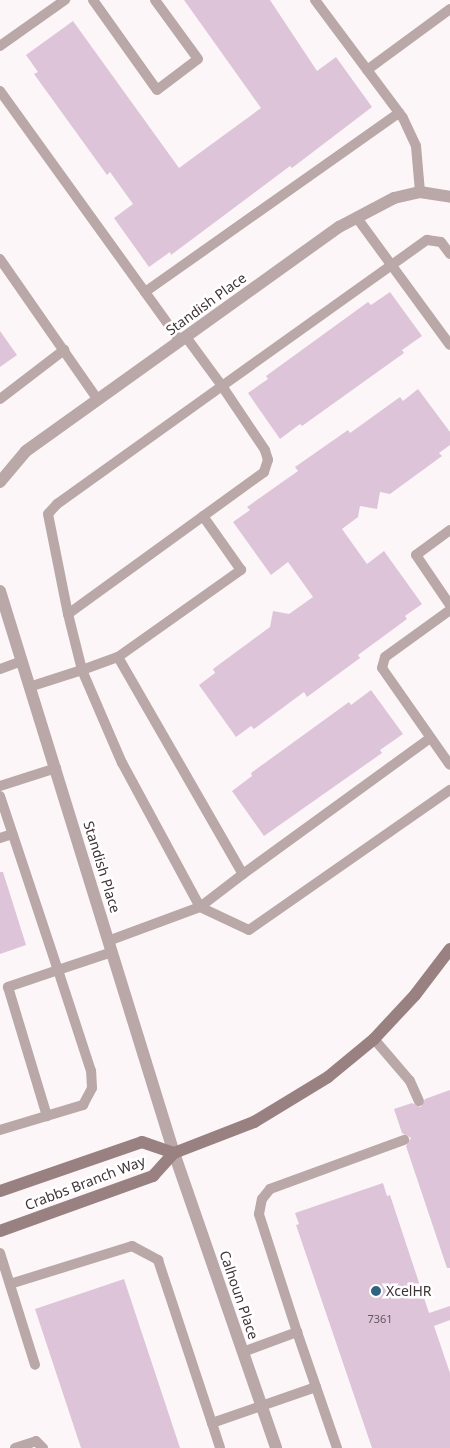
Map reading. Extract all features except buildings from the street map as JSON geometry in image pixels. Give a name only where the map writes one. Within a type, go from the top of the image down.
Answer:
[{"type":"street","name":"Standish Place","points":[[0,482],[26,451],[357,218],[394,198],[420,192],[450,197]]},
{"type":"street","name":"Standish Place","points":[[0,591],[174,1152]]},
{"type":"street","name":"Crabbs Branch Way","points":[[0,1231],[153,1176],[174,1152],[254,1122],[328,1077],[374,1039],[415,995],[450,949]]},
{"type":"street","name":"Crabbs Branch Way","points":[[0,1191],[142,1142],[174,1152]]},
{"type":"street","name":"Calhoun Place","points":[[174,1152],[276,1448]]},
{"type":"lane","points":[[0,46],[64,0]]},
{"type":"lane","points":[[93,0],[157,90],[198,59],[155,0]]},
{"type":"lane","points":[[315,0],[399,113],[416,146],[420,192]]},
{"type":"lane","points":[[367,70],[450,9]]},
{"type":"lane","points":[[0,91],[145,292],[222,386],[265,450],[268,460],[264,472],[68,614]]},
{"type":"lane","points":[[145,292],[399,113]]},
{"type":"lane","points":[[357,218],[450,344]]},
{"type":"lane","points":[[450,254],[441,242],[427,240],[406,252],[394,266],[57,504],[48,514],[68,614],[82,670],[122,763],[200,907],[249,930],[450,790]]},
{"type":"lane","points":[[0,259],[98,400]]},
{"type":"lane","points":[[0,399],[64,350]]},
{"type":"lane","points":[[30,687],[118,657],[241,570],[203,516]]},
{"type":"lane","points":[[450,530],[416,556],[450,605]]},
{"type":"lane","points":[[450,610],[385,657],[382,668],[450,765]]},
{"type":"lane","points":[[118,657],[243,874]]},
{"type":"lane","points":[[0,669],[22,662]]},
{"type":"lane","points":[[47,1116],[4,988],[58,970],[200,907],[430,738]]},
{"type":"lane","points":[[0,786],[56,768]]},
{"type":"lane","points":[[0,796],[91,1071],[92,1088],[83,1105],[0,1130]]},
{"type":"lane","points":[[0,838],[12,834]]},
{"type":"lane","points":[[374,1039],[410,1081],[419,1101]]},
{"type":"lane","points":[[337,1448],[259,1214],[262,1199],[270,1189],[404,1140]]},
{"type":"lane","points":[[10,1284],[132,1246],[158,1260],[220,1448]]},
{"type":"lane","points":[[0,1253],[35,1364]]},
{"type":"lane","points":[[243,1352],[297,1332]]},
{"type":"lane","points":[[212,1423],[316,1388]]},
{"type":"lane","points":[[15,1448],[36,1441],[43,1448]]},
{"type":"place","name":"XcelHR","points":[[376,1291]]}]
